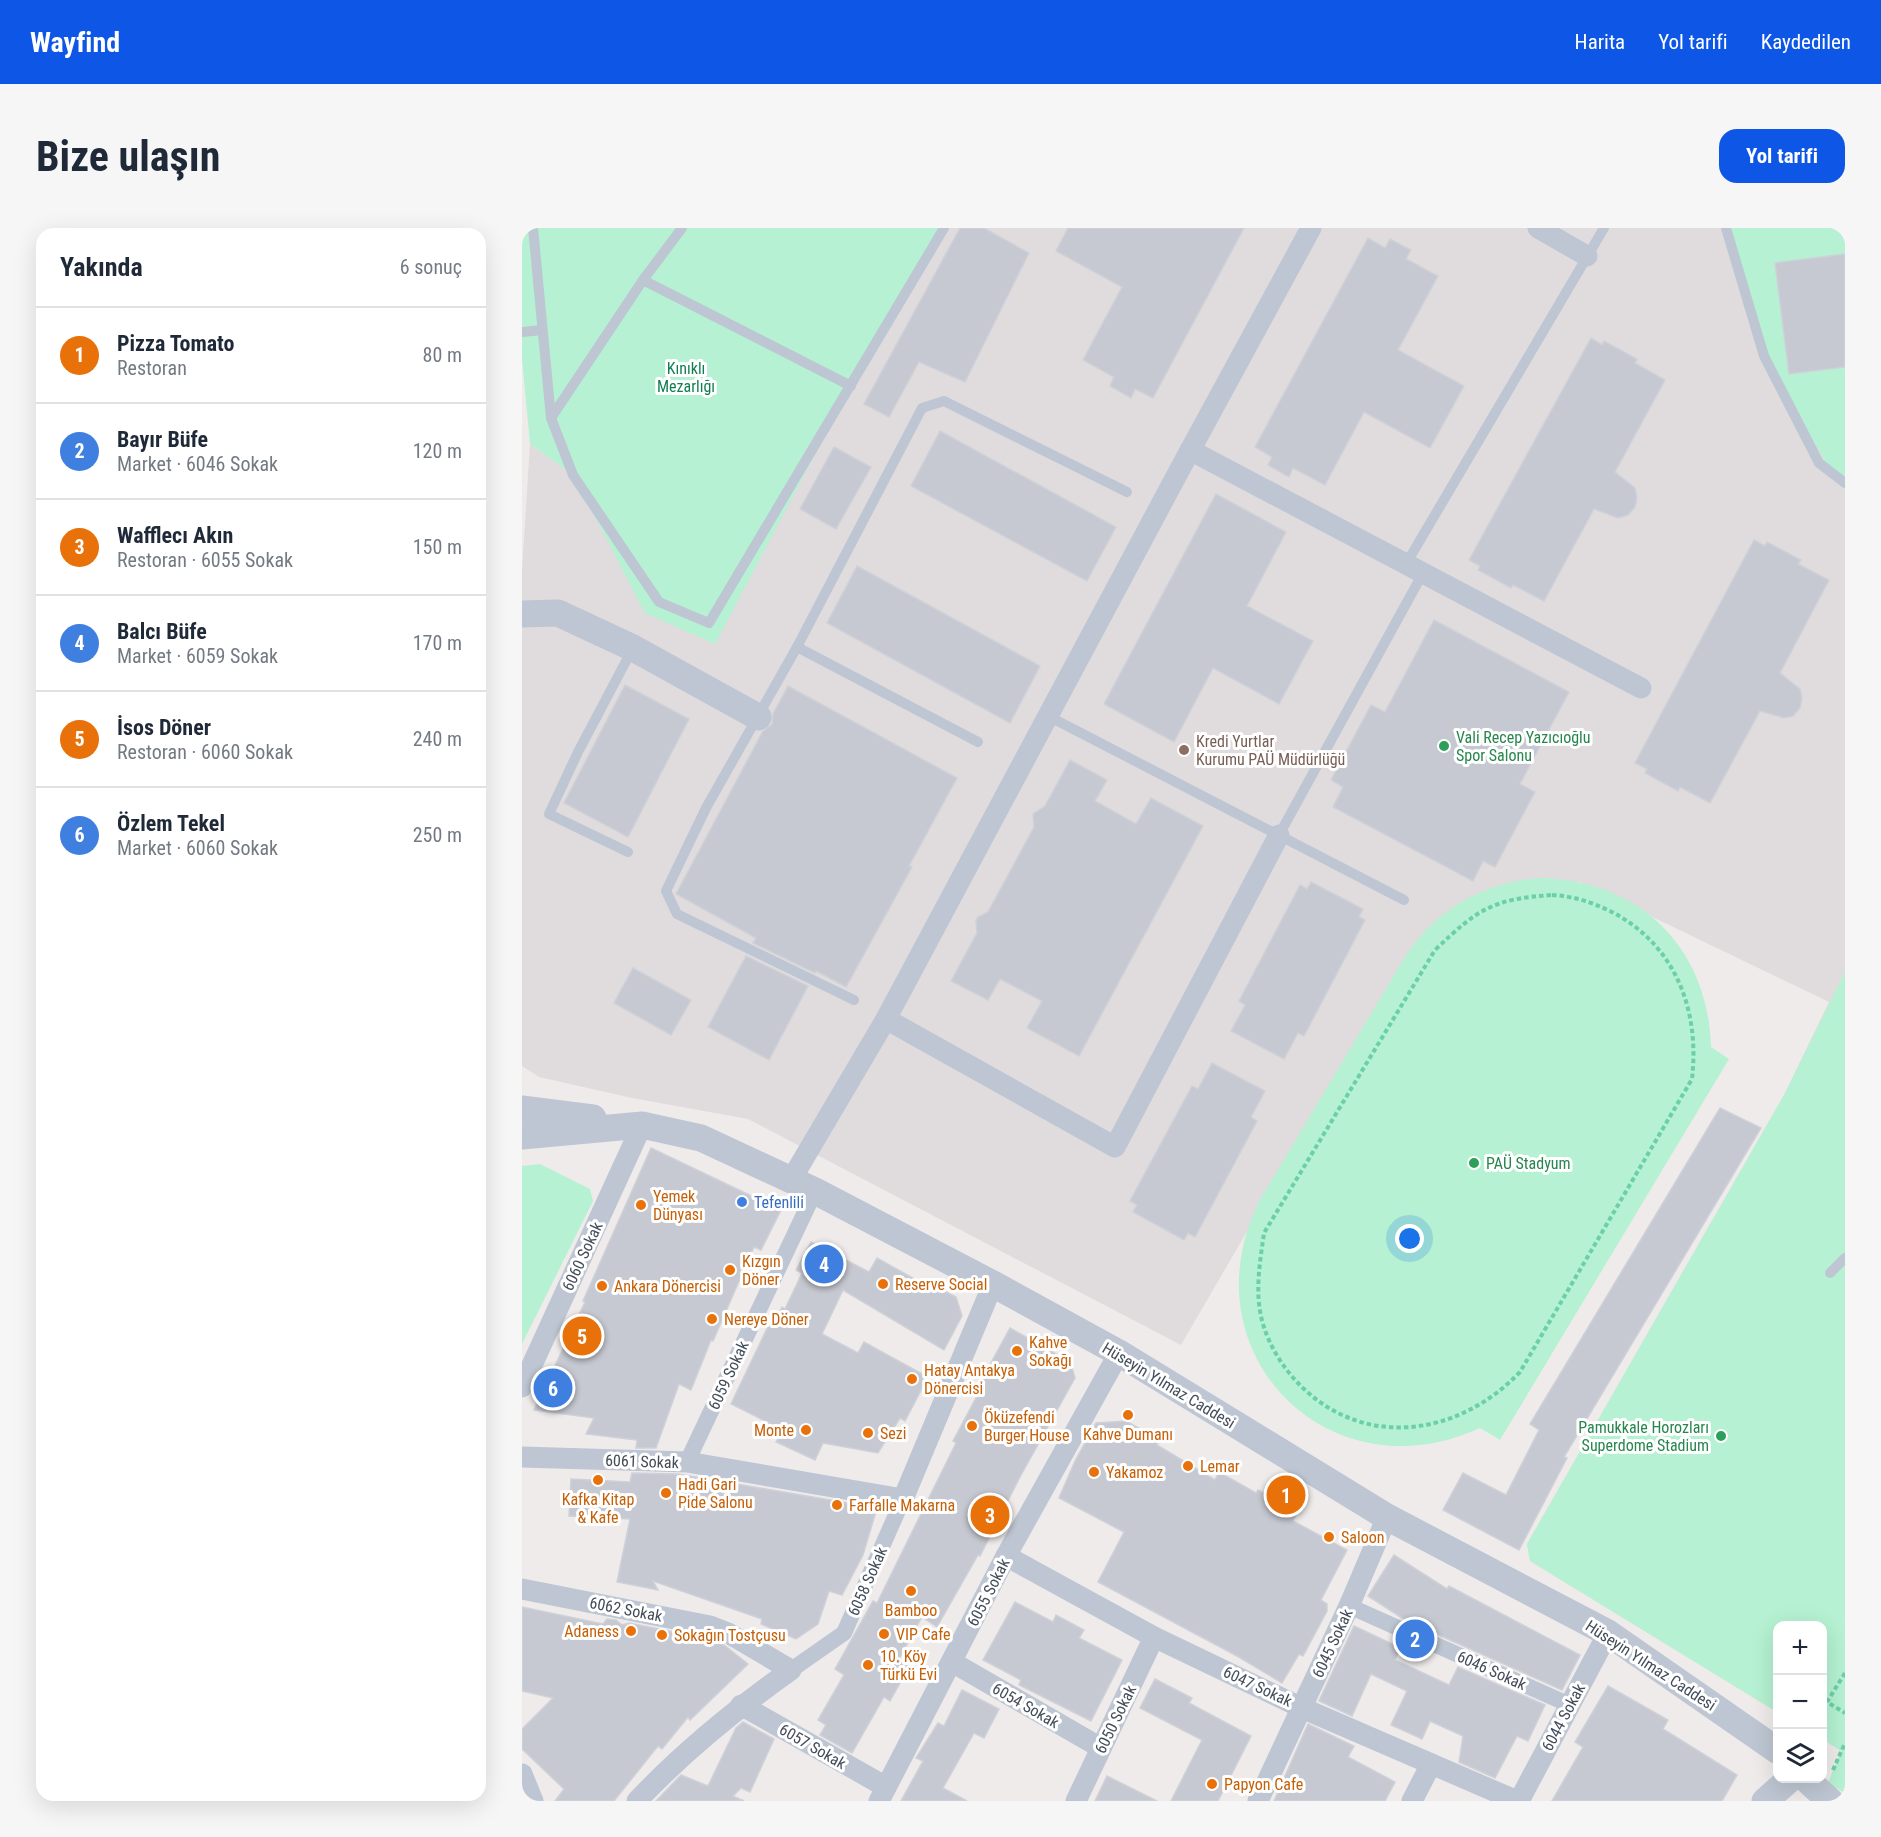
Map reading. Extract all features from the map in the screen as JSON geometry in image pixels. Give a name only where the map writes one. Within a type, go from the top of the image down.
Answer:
[{"type":"street","points":[[803,1185],[886,1019],[1311,228]]},
{"type":"street","points":[[1538,228],[1587,256]]},
{"type":"street","points":[[1190,450],[1641,688]]},
{"type":"street","points":[[522,614],[558,613],[633,648],[758,717]]},
{"type":"street","points":[[886,1019],[1115,1147],[1278,835]]},
{"type":"street","points":[[523,1109],[642,1125]]},
{"type":"street","name":"Hüseyin Yılmaz Caddesi","points":[[522,1136],[642,1125],[701,1138],[803,1185],[1119,1353],[1387,1517],[1608,1633],[1773,1747]]},
{"type":"street","name":"6060 Sokak","points":[[522,1387],[642,1125]]},
{"type":"street","name":"6059 Sokak","points":[[687,1462],[803,1185]]},
{"type":"street","name":"6058 Sokak","points":[[637,1801],[659,1777],[741,1705],[844,1633],[993,1284]]},
{"type":"street","name":"6055 Sokak","points":[[882,1794],[1006,1556],[1119,1353]]},
{"type":"street","name":"6061 Sokak","points":[[522,1457],[687,1462],[903,1499]]},
{"type":"street","name":"6045 Sokak","points":[[1258,1801],[1349,1606],[1387,1517]]},
{"type":"street","name":"6047 Sokak","points":[[1006,1556],[1154,1637],[1302,1708],[1518,1801]]},
{"type":"street","name":"6062 Sokak","points":[[522,1589],[710,1626],[728,1633],[792,1670]]},
{"type":"street","name":"6046 Sokak","points":[[1349,1606],[1569,1705]]},
{"type":"street","name":"6044 Sokak","points":[[1518,1801],[1608,1633]]},
{"type":"street","name":"6050 Sokak","points":[[1076,1801],[1154,1637]]},
{"type":"street","name":"6054 Sokak","points":[[952,1662],[1101,1748]]},
{"type":"street","name":"6057 Sokak","points":[[741,1705],[882,1794]]},
{"type":"street","points":[[1413,1801],[1431,1764]]},
{"type":"street","points":[[522,1774],[533,1801]]},
{"type":"street","points":[[1765,1801],[1786,1783]]},
{"type":"street","points":[[1810,1783],[1830,1801]]},
{"type":"lane","points":[[533,228],[551,418],[573,475],[658,602],[709,623],[944,228]]},
{"type":"lane","points":[[551,418],[643,280],[681,228]]},
{"type":"lane","points":[[1278,835],[1414,569],[1604,228]]},
{"type":"lane","points":[[1726,228],[1764,356],[1819,463],[1845,483]]},
{"type":"lane","points":[[643,280],[851,387]]},
{"type":"lane","points":[[522,332],[542,330]]},
{"type":"lane","points":[[854,1000],[677,914],[666,891],[706,808],[797,647],[922,408],[944,401],[1127,492]]},
{"type":"lane","points":[[797,647],[978,742]]},
{"type":"lane","points":[[628,852],[549,814],[578,752],[633,648]]},
{"type":"lane","points":[[1048,716],[1404,900]]},
{"type":"lane","points":[[1830,1273],[1845,1258]]},
{"type":"path","points":[[1561,895],[1598,906],[1619,916],[1639,929],[1660,951],[1675,972],[1683,990],[1693,1039],[1693,1069],[1692,1079],[1520,1372],[1505,1388],[1489,1400],[1449,1419],[1426,1426],[1404,1428],[1378,1426],[1353,1420],[1322,1404],[1283,1366],[1262,1323],[1258,1280],[1264,1233],[1435,950],[1465,921],[1492,906],[1517,898],[1561,895]]},
{"type":"path","points":[[1845,1673],[1827,1702],[1845,1713]]},
{"type":"shaded area","name":"Kredi Yurtlar Kurumu PAÜ Müdürlüğü","points":[[944,228],[1845,228],[1845,1793],[1828,1783],[1841,1751],[1827,1742],[1827,1621],[1773,1621],[1773,1710],[1530,1561],[1527,1544],[1784,1095],[1829,1002],[1580,882],[1414,944],[1181,1345],[748,1119],[632,1098],[539,1077],[522,1066],[522,570],[530,444],[573,475]]},
{"type":"green space","name":"Kınıklı Mezarlığı","points":[[522,228],[944,228],[851,386],[715,644],[645,613],[573,475],[530,444],[522,359]]},
{"type":"green space","points":[[1726,228],[1845,228],[1845,482],[1832,473],[1764,356]]},
{"type":"green space","name":"PAÜ Stadyum","points":[[1539,878],[1575,882],[1608,891],[1637,906],[1661,925],[1682,950],[1697,978],[1707,1011],[1711,1047],[1729,1059],[1500,1440],[1480,1428],[1423,1445],[1369,1443],[1322,1426],[1283,1396],[1255,1355],[1241,1307],[1242,1254],[1261,1198],[1417,940],[1446,912],[1463,901],[1499,886]]},
{"type":"green space","points":[[1845,972],[1845,1793],[1828,1783],[1841,1751],[1827,1742],[1827,1621],[1773,1621],[1773,1710],[1530,1561],[1527,1544],[1784,1095]]},
{"type":"green space","points":[[540,1164],[590,1189],[593,1201],[522,1344],[522,1166]]},
{"type":"building","points":[[960,228],[984,228],[1029,253],[965,382],[919,362],[889,417],[864,404]]},
{"type":"building","points":[[1068,228],[1244,228],[1153,398],[1135,389],[1131,398],[1110,386],[1114,377],[1083,360],[1122,287],[1056,251]]},
{"type":"building","points":[[1368,238],[1385,248],[1390,239],[1411,250],[1406,259],[1438,276],[1398,350],[1464,386],[1430,448],[1364,412],[1325,485],[1293,468],[1289,477],[1268,465],[1272,457],[1255,447]]},
{"type":"building","points":[[1845,254],[1845,367],[1789,374],[1775,263]]},
{"type":"building","points":[[1591,338],[1602,345],[1604,341],[1637,359],[1635,363],[1665,380],[1615,472],[1635,488],[1637,498],[1635,507],[1628,515],[1618,518],[1594,509],[1544,601],[1513,585],[1511,588],[1478,570],[1480,566],[1469,560]]},
{"type":"building","points":[[940,431],[1116,527],[1087,581],[911,486]]},
{"type":"building","points":[[834,447],[871,467],[836,529],[800,509]]},
{"type":"building","points":[[1216,494],[1286,532],[1247,606],[1313,641],[1279,704],[1213,668],[1174,742],[1104,704]]},
{"type":"building","points":[[1754,540],[1765,546],[1767,542],[1801,560],[1798,564],[1829,580],[1780,673],[1800,689],[1802,698],[1800,708],[1793,716],[1784,718],[1760,711],[1710,803],[1680,787],[1678,791],[1645,773],[1647,769],[1635,763]]},
{"type":"building","points":[[857,566],[1040,666],[1010,723],[827,623]]},
{"type":"building","name":"Vali Recep Yazıcıoğlu Spor Salonu","points":[[1434,620],[1569,692],[1520,784],[1535,792],[1495,867],[1483,861],[1473,881],[1333,807],[1343,787],[1331,780],[1371,705],[1385,712]]},
{"type":"building","points":[[625,685],[689,719],[628,837],[564,803]]},
{"type":"building","points":[[788,686],[957,778],[909,866],[912,867],[846,987],[753,943],[756,938],[676,894],[763,731],[772,724],[773,714]]},
{"type":"building","points":[[1070,760],[1107,780],[1095,801],[1136,824],[1151,798],[1203,826],[1079,1056],[1027,1028],[1042,1001],[1000,979],[988,1000],[951,981],[977,933],[978,917],[988,912],[1034,827],[1033,814],[1045,806]]},
{"type":"building","points":[[1311,882],[1363,909],[1359,917],[1365,920],[1304,1036],[1298,1033],[1284,1059],[1231,1031],[1245,1005],[1239,1001],[1300,885],[1307,889]]},
{"type":"building","points":[[746,956],[808,986],[769,1060],[708,1027]]},
{"type":"building","points":[[633,968],[691,1000],[671,1035],[614,1003]]},
{"type":"building","points":[[1212,1063],[1265,1091],[1251,1117],[1257,1121],[1195,1237],[1188,1233],[1184,1240],[1133,1212],[1137,1205],[1130,1201],[1192,1086],[1198,1089]]},
{"type":"building","points":[[1720,1108],[1761,1128],[1564,1457],[1567,1458],[1519,1550],[1443,1510],[1463,1473],[1506,1495],[1539,1430],[1530,1424]]},
{"type":"building","points":[[651,1148],[781,1210],[761,1250],[754,1247],[713,1341],[711,1340],[691,1390],[679,1384],[656,1448],[636,1448],[637,1440],[586,1434],[594,1418],[534,1410],[585,1302],[583,1301]]},
{"type":"building","points":[[811,1242],[869,1272],[877,1258],[920,1282],[922,1279],[956,1297],[962,1316],[944,1350],[843,1290],[822,1334],[858,1353],[864,1342],[928,1377],[905,1421],[900,1418],[878,1453],[823,1443],[815,1460],[776,1442],[783,1430],[731,1404],[772,1318],[777,1317],[782,1307],[785,1309],[802,1273],[796,1270]]},
{"type":"building","points":[[1010,1328],[1067,1360],[1071,1364],[1075,1378],[1020,1477],[980,1556],[978,1555],[937,1627],[922,1617],[898,1661],[909,1667],[890,1701],[884,1697],[852,1753],[820,1735],[826,1725],[818,1720],[844,1675],[835,1669],[873,1601],[877,1603],[956,1443],[953,1441],[978,1394],[975,1392]]},
{"type":"building","points":[[1126,1421],[1160,1440],[1157,1445],[1215,1480],[1219,1472],[1256,1493],[1258,1490],[1298,1511],[1293,1521],[1347,1550],[1321,1600],[1327,1604],[1327,1611],[1303,1656],[1299,1654],[1282,1683],[1237,1656],[1098,1582],[1124,1532],[1059,1498],[1075,1461],[1096,1423]]},
{"type":"building","points":[[632,1473],[678,1474],[877,1508],[863,1555],[842,1595],[829,1591],[818,1624],[796,1639],[761,1624],[762,1619],[653,1581],[658,1590],[617,1582],[630,1519],[569,1516],[571,1479],[630,1482]]},
{"type":"building","points":[[1394,1555],[1447,1589],[1449,1586],[1580,1655],[1562,1690],[1441,1636],[1414,1620],[1412,1623],[1368,1596]]},
{"type":"building","points":[[1015,1602],[1053,1622],[1056,1615],[1084,1630],[1079,1638],[1122,1660],[1091,1721],[1019,1685],[1021,1680],[983,1660]]},
{"type":"building","points":[[522,1607],[603,1624],[607,1619],[616,1620],[622,1625],[629,1623],[701,1638],[724,1645],[748,1664],[690,1720],[688,1717],[662,1749],[658,1746],[614,1801],[555,1801],[564,1789],[522,1749],[522,1729],[553,1698],[522,1691]]},
{"type":"building","points":[[1354,1626],[1401,1648],[1395,1660],[1449,1685],[1458,1667],[1545,1705],[1528,1741],[1517,1736],[1495,1778],[1459,1762],[1463,1736],[1430,1721],[1422,1739],[1391,1725],[1407,1691],[1371,1674],[1352,1716],[1319,1701]]},
{"type":"building","points":[[1155,1679],[1192,1698],[1189,1703],[1251,1736],[1218,1801],[1171,1801],[1202,1740],[1140,1708]]},
{"type":"building","points":[[1608,1686],[1668,1720],[1663,1729],[1737,1775],[1722,1801],[1552,1801],[1583,1747],[1575,1742]]},
{"type":"building","points":[[962,1690],[999,1709],[984,1738],[974,1733],[943,1788],[967,1801],[901,1801],[923,1761],[916,1758],[938,1723],[944,1726]]},
{"type":"building","points":[[743,1722],[774,1739],[750,1792],[741,1788],[733,1796],[744,1801],[656,1801],[681,1775],[708,1786],[736,1728]]},
{"type":"building","points":[[1308,1724],[1354,1746],[1348,1757],[1395,1782],[1385,1801],[1274,1801]]},
{"type":"building","points":[[1107,1776],[1157,1801],[1095,1801]]},
{"type":"place","name":"Vali Recep Yazıcıoğlu Spor Salonu","points":[[1444,746]]},
{"type":"place","name":"Kredi Yurtlar Kurumu PAÜ Müdürlüğü","points":[[1184,750]]},
{"type":"place","name":"PAÜ Stadyum","points":[[1474,1163]]},
{"type":"place","name":"Tefenlili","points":[[742,1202]]},
{"type":"place","name":"Yemek Dünyası","points":[[641,1205]]},
{"type":"place","name":"Balcı Büfe","points":[[824,1264]]},
{"type":"place","name":"Kızgın Döner","points":[[730,1270]]},
{"type":"place","name":"Reserve Social","points":[[883,1284]]},
{"type":"place","name":"Ankara Dönercisi","points":[[602,1286]]},
{"type":"place","name":"Nereye Döner","points":[[712,1319]]},
{"type":"place","name":"İsos Döner","points":[[582,1336]]},
{"type":"place","name":"Kahve Sokağı","points":[[1017,1351]]},
{"type":"place","name":"Hatay Antakya Dönercisi","points":[[912,1379]]},
{"type":"place","name":"Özlem Tekel","points":[[553,1388]]},
{"type":"place","name":"Kahve Dumanı","points":[[1128,1415]]},
{"type":"place","name":"Öküzefendi Burger House","points":[[972,1426]]},
{"type":"place","name":"Monte","points":[[806,1430]]},
{"type":"place","name":"Sezi","points":[[868,1433]]},
{"type":"place","name":"Pamukkale Horozları Superdome Stadium","points":[[1721,1436]]},
{"type":"place","name":"Lemar","points":[[1188,1466]]},
{"type":"place","name":"Yakamoz","points":[[1094,1472]]},
{"type":"place","name":"Kafka Kitap & Kafe","points":[[598,1480]]},
{"type":"place","name":"Hadi Gari Pide Salonu","points":[[666,1493]]},
{"type":"place","name":"Pizza Tomato","points":[[1286,1495]]},
{"type":"place","name":"Farfalle Makarna","points":[[837,1505]]},
{"type":"place","name":"Wafflecı Akın","points":[[990,1515]]},
{"type":"place","name":"Saloon","points":[[1329,1537]]},
{"type":"place","name":"Bamboo","points":[[911,1591]]},
{"type":"place","name":"Adaness","points":[[631,1631]]},
{"type":"place","name":"VIP Cafe","points":[[884,1634]]},
{"type":"place","name":"Sokağın Tostçusu","points":[[662,1635]]},
{"type":"place","name":"Bayır Büfe","points":[[1415,1639]]},
{"type":"place","name":"10. Köy Türkü Evi","points":[[868,1665]]},
{"type":"place","name":"Papyon Cafe","points":[[1212,1784]]}]
